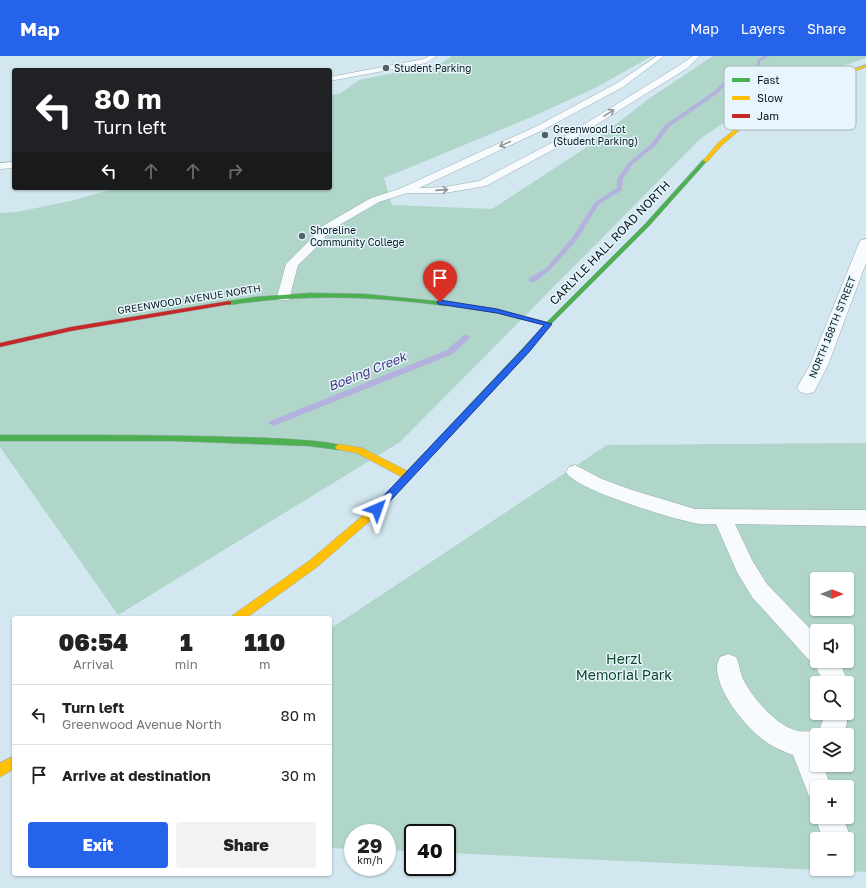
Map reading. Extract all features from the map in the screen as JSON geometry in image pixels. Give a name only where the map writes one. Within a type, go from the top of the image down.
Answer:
[{"type":"street","name":"CARLYLE HALL ROAD NORTH","points":[[856,69],[866,66]]},
{"type":"street","name":"CARLYLE HALL ROAD NORTH","points":[[239,616],[313,564],[377,509],[526,350],[548,324],[647,225],[720,144],[737,130]]},
{"type":"street","name":"NORTH 168TH STREET","points":[[807,388],[858,282],[866,243]]},
{"type":"street","name":"GREENWOOD AVENUE NORTH","points":[[0,345],[78,327],[239,301],[284,297],[348,296],[412,299],[497,311],[548,324]]},
{"type":"street","points":[[0,438],[173,438],[309,443],[359,450],[408,476]]},
{"type":"street","points":[[0,770],[12,763]]},
{"type":"lane","points":[[332,79],[426,61],[434,56]]},
{"type":"lane","points":[[284,297],[292,264],[325,230],[375,200],[403,191],[540,128],[620,85],[661,56]]},
{"type":"lane","points":[[403,191],[445,190],[482,184],[570,138],[683,67],[697,56]]},
{"type":"lane","points":[[0,166],[12,165]]},
{"type":"lane","points":[[575,472],[596,484],[627,496],[670,510],[695,516],[866,518]]},
{"type":"lane","points":[[722,517],[752,580],[769,603],[800,632],[810,644]]},
{"type":"lane","points":[[728,665],[730,677],[735,688],[758,720],[779,736],[809,744],[817,780]]},
{"type":"green space","points":[[452,56],[652,56],[597,87],[527,119],[384,178],[392,205],[492,209],[581,151],[650,98],[713,56],[866,56],[866,58],[842,66],[724,66],[724,123],[701,138],[400,442],[118,615],[0,447],[0,213],[17,212],[75,200],[109,190],[332,190],[332,95],[341,93],[359,80],[440,64]]},
{"type":"green space","name":"Herzl Memorial Park","points":[[866,443],[866,872],[854,871],[854,832],[810,832],[810,869],[456,853],[456,824],[404,824],[404,851],[396,851],[396,824],[344,824],[344,849],[332,848],[332,628],[607,445]]},
{"type":"waterway","name":"Boeing Creek","points":[[759,66],[758,61],[767,56]]},
{"type":"waterway","name":"Boeing Creek","points":[[532,280],[548,269],[575,239],[597,203],[620,189],[620,179],[630,164],[653,145],[667,126],[715,93],[724,84]]},
{"type":"waterway","name":"Boeing Creek","points":[[273,423],[450,352],[467,337]]},
{"type":"traffic: fast","points":[[430,452],[526,350],[548,324],[647,225],[705,161]]},
{"type":"traffic: fast","points":[[229,303],[282,297],[338,295],[393,298],[446,304]]},
{"type":"traffic: fast","points":[[0,438],[173,438],[309,443],[339,447]]},
{"type":"traffic: slow","points":[[856,69],[866,66]]},
{"type":"traffic: slow","points":[[705,161],[720,144],[737,130]]},
{"type":"traffic: slow","points":[[339,447],[359,450],[408,476]]},
{"type":"traffic: slow","points":[[240,616],[313,564],[377,509],[430,452]]},
{"type":"traffic: slow","points":[[0,770],[12,763]]},
{"type":"traffic: jam","points":[[0,345],[71,329],[229,303]]},
{"type":"traffic: jam","points":[[446,304],[497,311],[548,324]]},
{"type":"place","name":"Student Parking","points":[[386,68]]},
{"type":"place","name":"Greenwood Lot (Student Parking)","points":[[545,135]]},
{"type":"place","name":"Shoreline Community College","points":[[302,236]]},
{"type":"route","points":[[377,509],[526,350],[548,324],[497,311],[440,302]]}]
